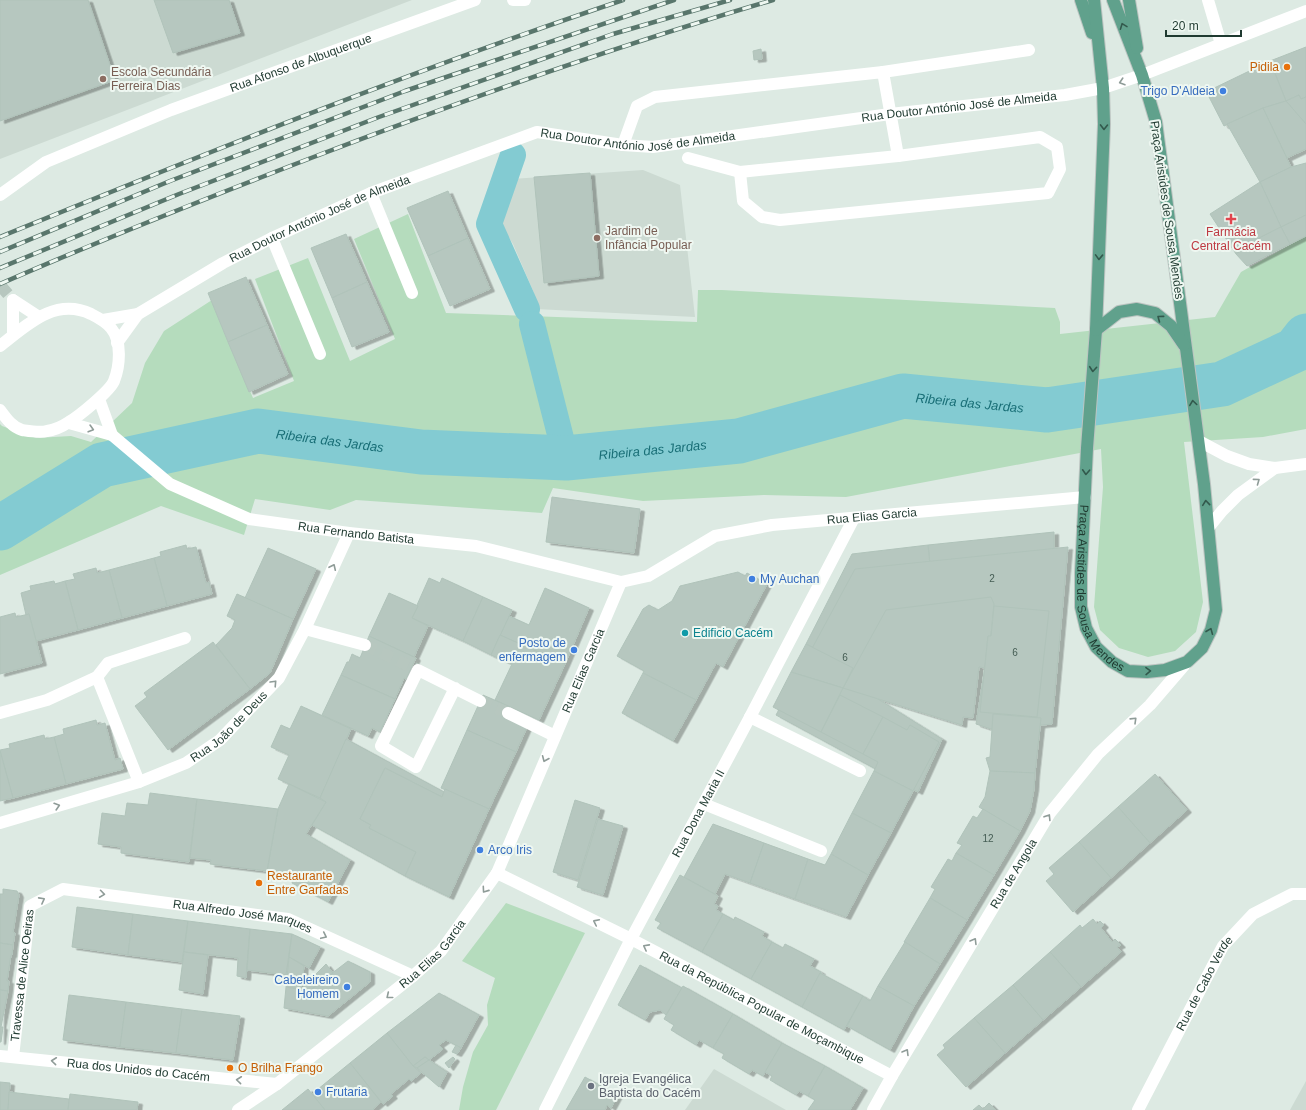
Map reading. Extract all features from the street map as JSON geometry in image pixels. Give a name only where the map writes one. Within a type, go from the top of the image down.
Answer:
[{"type":"main road","points":[[1081,0],[1099,53]]},
{"type":"main road","points":[[1094,0],[1099,53]]},
{"type":"main road","points":[[1113,0],[1142,75]]},
{"type":"main road","points":[[1129,0],[1142,75]]},
{"type":"main road","name":"Praça Aristides de Sousa Mendes","points":[[1099,53],[1103,88],[1104,124],[1096,330],[1087,448],[1081,573],[1081,607],[1086,628],[1096,647],[1112,662],[1128,670],[1147,672],[1165,670],[1187,662],[1202,648],[1211,630],[1216,610],[1209,527],[1199,441],[1156,122],[1142,75]]},
{"type":"main road","name":"Praça Aristides de Sousa Mendes","points":[[1096,330],[1119,312],[1137,309],[1155,313],[1171,326],[1186,347]]},
{"type":"street","name":"Rua Afonso de Albuquerque","points":[[0,195],[46,162],[171,110],[475,0]]},
{"type":"street","points":[[513,0],[525,0]]},
{"type":"street","points":[[1208,0],[1221,44]]},
{"type":"street","points":[[1142,75],[1306,10]]},
{"type":"street","points":[[624,145],[637,106],[655,97],[883,72],[1029,50]]},
{"type":"street","points":[[883,72],[898,156]]},
{"type":"street","name":"Rua Doutor António José de Almeida","points":[[103,320],[138,314],[223,263],[272,238],[371,193],[538,132],[653,148],[890,114],[1064,95],[1103,88],[1142,75]]},
{"type":"street","points":[[688,158],[740,172],[898,156],[1040,137],[1057,147],[1060,169],[1048,192],[780,220],[762,217],[743,201],[740,172]]},
{"type":"street","points":[[371,193],[412,293]]},
{"type":"street","points":[[272,238],[320,354]]},
{"type":"street","points":[[13,336],[13,300],[39,317]]},
{"type":"street","points":[[0,346],[39,317],[60,308],[82,310],[103,320],[112,329],[120,356],[114,382],[99,399],[69,422],[46,432],[21,430],[10,423],[0,410]]},
{"type":"street","name":"Rua Doutor António José de Almeida","points":[[117,343],[138,314]]},
{"type":"street","points":[[99,399],[112,435]]},
{"type":"street","points":[[69,422],[112,435]]},
{"type":"street","name":"Rua Fernando Batista","points":[[112,435],[170,484],[234,513],[256,521],[476,546],[622,582]]},
{"type":"street","points":[[1199,441],[1226,456],[1250,464],[1275,468],[1306,464]]},
{"type":"street","points":[[1209,527],[1238,495],[1275,468]]},
{"type":"street","name":"Rua Elias Garcia","points":[[238,1110],[277,1084],[413,976],[441,951],[497,873],[622,582],[648,576],[714,536],[772,525],[1085,497]]},
{"type":"street","name":"Rua Dona Maria II","points":[[545,1110],[631,939],[704,804],[854,518]]},
{"type":"street","name":"Rua João de Deus","points":[[0,823],[138,782],[186,763],[220,740],[279,678],[305,629],[349,532]]},
{"type":"street","points":[[305,629],[365,645]]},
{"type":"street","points":[[0,712],[47,700],[97,677],[108,663],[185,638]]},
{"type":"street","name":"Rua de Angola","points":[[873,1110],[1050,813],[1098,754],[1150,705],[1187,662]]},
{"type":"street","points":[[454,688],[416,767],[381,746],[418,670],[454,688],[480,701]]},
{"type":"street","points":[[97,677],[138,782]]},
{"type":"street","points":[[508,713],[555,736]]},
{"type":"street","points":[[750,717],[860,771]]},
{"type":"street","points":[[704,804],[821,851]]},
{"type":"street","name":"Rua da República Popular de Moçambique","points":[[497,873],[631,939],[892,1076]]},
{"type":"street","name":"Rua Alfredo José Marques","points":[[63,889],[288,919],[413,976]]},
{"type":"street","name":"Travessa de Alice Oeiras","points":[[14,1057],[30,906],[63,889]]},
{"type":"street","name":"Rua de Cabo Verde","points":[[1138,1110],[1223,946],[1253,914],[1292,894],[1306,894]]},
{"type":"street","name":"Rua dos Unidos do Cacém","points":[[0,1056],[277,1084]]},
{"type":"shaded area","name":"Escola Secundária Ferreira Dias","points":[[0,0],[412,0],[0,159]]},
{"type":"shaded area","name":"Jardim de Infância Popular","points":[[643,170],[680,185],[695,317],[536,309],[534,293],[513,244],[505,231],[500,216],[501,204],[512,179]]},
{"type":"shaded area","points":[[714,1069],[786,1110],[685,1110]]},
{"type":"shaded area","points":[[1306,1081],[1306,1110],[1290,1110]]},
{"type":"green space","points":[[408,214],[446,313],[697,322],[698,290],[722,290],[1055,308],[1060,322],[1060,334],[1215,317],[1241,272],[1306,236],[1306,429],[1263,437],[1184,442],[1203,602],[1196,632],[1175,651],[1148,657],[1119,648],[1100,630],[1094,607],[1103,487],[1101,449],[846,497],[764,495],[643,501],[553,488],[542,513],[356,500],[330,510],[255,499],[244,535],[161,506],[0,575],[0,424],[36,438],[71,436],[91,442],[132,403],[145,363],[164,331],[212,300],[253,398],[294,381],[255,279],[308,258],[350,361],[395,339],[354,239]]},
{"type":"green space","points":[[506,903],[585,933],[496,1110],[459,1110],[463,1087],[473,1052],[488,1025],[487,1005],[495,978],[462,961]]},
{"type":"building","points":[[0,0],[88,0],[115,80],[0,121]]},
{"type":"building","points":[[154,0],[229,0],[240,33],[173,53]]},
{"type":"building","points":[[1306,47],[1306,97],[1301,99],[1299,95],[1286,101],[1270,61]]},
{"type":"building","points":[[761,49],[762,59],[754,60],[753,51]]},
{"type":"building","points":[[1270,61],[1286,101],[1263,108],[1224,126],[1208,95],[1210,94],[1208,91]]},
{"type":"building","points":[[1299,95],[1301,99],[1306,97],[1306,124],[1286,101]]},
{"type":"building","points":[[1286,101],[1306,124],[1306,149],[1287,158],[1263,108]]},
{"type":"building","points":[[1263,108],[1291,167],[1260,182],[1227,124]]},
{"type":"building","points":[[1306,163],[1306,215],[1281,227],[1260,182],[1291,167]]},
{"type":"building","points":[[590,173],[599,276],[544,283],[534,177]]},
{"type":"building","points":[[1260,182],[1281,227],[1261,237],[1236,254],[1210,214]]},
{"type":"building","points":[[448,191],[468,238],[428,256],[407,208]]},
{"type":"building","points":[[1306,215],[1306,236],[1290,244],[1281,227]]},
{"type":"building","points":[[1281,227],[1290,244],[1247,266],[1236,254],[1261,237]]},
{"type":"building","points":[[346,234],[367,282],[332,298],[311,248]]},
{"type":"building","points":[[468,238],[490,289],[450,306],[428,256]]},
{"type":"building","points":[[246,277],[267,325],[228,342],[208,293]]},
{"type":"building","points":[[367,282],[389,332],[352,347],[332,298]]},
{"type":"building","points":[[267,325],[288,374],[249,392],[228,342]]},
{"type":"building","points":[[552,497],[640,509],[634,553],[546,542]]},
{"type":"building","points":[[1054,532],[1054,560],[1049,611],[994,606],[991,597],[934,604],[928,545]]},
{"type":"building","points":[[186,545],[187,549],[196,547],[206,583],[209,582],[212,594],[167,606],[154,558],[161,556],[160,552]]},
{"type":"building","points":[[928,545],[934,604],[886,610],[853,668],[806,644],[852,554]]},
{"type":"building","points":[[1068,547],[1052,724],[994,730],[976,724],[993,616],[902,625],[862,689],[942,739],[918,792],[776,715],[855,569]]},
{"type":"building","points":[[268,548],[316,569],[293,619],[245,598]]},
{"type":"building","points":[[154,558],[167,606],[122,618],[109,570]]},
{"type":"building","points":[[96,568],[97,573],[109,570],[122,618],[78,630],[65,581],[75,579],[73,574]]},
{"type":"building","name":"Edificio Cacém","points":[[738,572],[745,576],[747,573],[767,584],[723,667],[716,663],[696,700],[643,673],[644,671],[617,656],[643,609],[649,605],[658,610],[672,601],[680,586]]},
{"type":"building","points":[[429,578],[440,583],[442,578],[483,597],[463,641],[412,618]]},
{"type":"building","points":[[54,581],[55,584],[65,581],[78,630],[36,641],[29,614],[26,615],[21,593],[31,590],[30,586]]},
{"type":"building","points":[[545,588],[589,608],[565,664],[500,635],[509,616],[529,625]]},
{"type":"building","points":[[389,593],[418,606],[412,618],[428,626],[414,657],[369,636]]},
{"type":"building","points":[[237,594],[293,619],[270,673],[250,689],[216,645],[232,628],[235,620],[227,616]]},
{"type":"building","points":[[483,597],[512,610],[491,655],[463,641]]},
{"type":"building","points":[[991,597],[994,604],[991,636],[988,636],[985,668],[979,667],[973,718],[963,717],[962,725],[843,688],[886,610]]},
{"type":"building","points":[[994,606],[1049,611],[1037,717],[980,712],[988,636],[991,636]]},
{"type":"building","points":[[15,613],[16,617],[29,614],[42,663],[0,674],[0,617]]},
{"type":"building","points":[[500,635],[565,664],[539,720],[495,700],[512,664],[491,655]]},
{"type":"building","points":[[369,636],[416,658],[406,679],[404,678],[395,699],[341,675],[352,654],[360,658]]},
{"type":"building","points":[[213,642],[250,689],[168,750],[135,706],[147,697],[144,693]]},
{"type":"building","points":[[806,644],[853,668],[843,688],[791,672]]},
{"type":"building","points":[[791,672],[843,688],[821,732],[773,707]]},
{"type":"building","points":[[643,673],[696,700],[673,741],[622,713]]},
{"type":"building","points":[[341,675],[395,699],[380,732],[372,728],[368,736],[322,715]]},
{"type":"building","points":[[483,695],[510,707],[506,716],[528,725],[516,752],[467,730]]},
{"type":"building","points":[[840,695],[883,717],[863,754],[821,732]]},
{"type":"building","points":[[301,706],[351,729],[320,798],[278,779],[289,755],[271,747],[281,725],[290,729]]},
{"type":"building","points":[[993,714],[1041,718],[1035,773],[990,771],[986,758],[990,757]]},
{"type":"building","points":[[883,717],[907,730],[910,725],[939,742],[913,791],[874,771],[878,762],[863,754]]},
{"type":"building","points":[[96,720],[97,725],[105,723],[115,760],[120,758],[123,769],[66,784],[54,737],[64,734],[63,729]]},
{"type":"building","points":[[467,730],[516,752],[489,809],[441,788]]},
{"type":"building","points":[[44,735],[45,739],[54,737],[66,784],[13,798],[0,750],[10,748],[9,744]]},
{"type":"building","points":[[346,739],[444,792],[442,797],[385,768],[360,819],[371,825],[369,828],[416,852],[405,876],[312,825],[326,802],[320,798]]},
{"type":"building","points":[[0,751],[13,798],[0,801]]},
{"type":"building","points":[[385,768],[442,797],[445,789],[489,809],[449,897],[405,876],[416,852],[369,828],[371,825],[360,819]]},
{"type":"building","points":[[874,771],[913,791],[891,833],[852,813]]},
{"type":"building","points":[[990,771],[1035,773],[1030,811],[1020,831],[979,807],[985,797]]},
{"type":"building","points":[[1155,774],[1187,810],[1150,843],[1118,807]]},
{"type":"building","points":[[289,784],[326,802],[306,834],[350,860],[328,902],[292,883],[293,881],[267,871],[278,809]]},
{"type":"building","points":[[150,793],[197,799],[189,862],[121,853],[121,847],[98,844],[102,813],[125,816],[127,803],[148,805]]},
{"type":"building","points":[[197,799],[278,809],[267,871],[210,864],[211,860],[190,858]]},
{"type":"building","points":[[575,800],[600,808],[578,880],[553,872]]},
{"type":"building","points":[[1118,807],[1150,843],[1111,878],[1079,842]]},
{"type":"building","points":[[983,809],[1020,831],[994,875],[956,853],[962,845],[957,843],[973,816],[977,818]]},
{"type":"building","points":[[852,813],[891,833],[868,875],[831,854]]},
{"type":"building","points":[[598,819],[623,826],[603,895],[577,887]]},
{"type":"building","points":[[713,824],[764,843],[750,883],[725,874],[715,894],[684,877]]},
{"type":"building","points":[[1079,842],[1111,878],[1073,912],[1046,881],[1054,874],[1049,868]]},
{"type":"building","points":[[764,843],[808,859],[795,899],[750,883]]},
{"type":"building","points":[[956,853],[994,875],[967,920],[930,898],[935,889],[931,887],[948,859],[952,861]]},
{"type":"building","points":[[831,854],[868,875],[846,917],[795,899],[808,859],[825,865]]},
{"type":"building","points":[[680,875],[718,896],[714,904],[718,906],[716,910],[723,914],[702,952],[657,928],[661,923],[655,920]]},
{"type":"building","points":[[3,889],[17,891],[19,895],[13,932],[15,933],[13,945],[0,943],[0,894],[3,894]]},
{"type":"building","points":[[930,898],[967,920],[940,964],[904,942]]},
{"type":"building","points":[[77,907],[133,914],[128,955],[72,947]]},
{"type":"building","points":[[133,914],[188,921],[182,962],[128,955]]},
{"type":"building","points":[[723,914],[734,920],[735,917],[764,932],[762,936],[772,942],[751,979],[702,952]]},
{"type":"building","points":[[1093,919],[1097,924],[1100,921],[1104,925],[1101,928],[1112,942],[1115,939],[1121,945],[1117,947],[1121,952],[1081,987],[1050,952],[1080,925],[1082,928]]},
{"type":"building","points":[[188,921],[250,929],[246,978],[237,976],[238,958],[184,952]]},
{"type":"building","points":[[250,929],[292,934],[286,975],[247,970]]},
{"type":"building","points":[[292,934],[320,947],[309,968],[289,957]]},
{"type":"building","points":[[772,942],[783,948],[785,944],[814,959],[810,966],[821,972],[802,1007],[751,979]]},
{"type":"building","points":[[905,942],[940,964],[914,1006],[878,986]]},
{"type":"building","points":[[0,943],[13,945],[7,981],[9,981],[8,991],[0,990]]},
{"type":"building","points":[[184,952],[208,955],[203,994],[179,990]]},
{"type":"building","points":[[1050,952],[1081,987],[1043,1020],[1013,985]]},
{"type":"building","points":[[289,957],[304,966],[301,989],[286,987]]},
{"type":"building","points":[[348,961],[370,972],[370,982],[328,1016],[284,1008],[286,987],[309,991]]},
{"type":"building","points":[[326,964],[333,973],[309,991],[301,989]]},
{"type":"building","points":[[640,965],[682,988],[666,1015],[660,1010],[650,1012],[645,1020],[618,1005]]},
{"type":"building","points":[[820,973],[863,996],[844,1030],[802,1007]]},
{"type":"building","points":[[1013,985],[1043,1020],[1005,1053],[974,1018]]},
{"type":"building","points":[[683,986],[733,1014],[713,1048],[699,1040],[696,1045],[671,1030],[674,1025],[664,1019]]},
{"type":"building","points":[[878,986],[914,1006],[890,1050],[847,1026],[863,996],[870,1001]]},
{"type":"building","points":[[0,990],[8,991],[1,1027],[3,1027],[1,1042],[0,1042]]},
{"type":"building","points":[[439,993],[479,1015],[461,1048],[446,1040],[439,1045],[443,1049],[429,1060],[425,1057],[413,1066],[387,1033]]},
{"type":"building","points":[[69,995],[126,1002],[120,1047],[63,1040]]},
{"type":"building","points":[[126,1002],[182,1009],[176,1053],[120,1047]]},
{"type":"building","points":[[182,1009],[240,1016],[233,1060],[176,1053]]},
{"type":"building","points":[[733,1014],[782,1043],[763,1076],[752,1070],[749,1074],[722,1058],[724,1054],[713,1048]]},
{"type":"building","points":[[974,1018],[1005,1053],[966,1087],[937,1055],[945,1048],[943,1045]]},
{"type":"building","points":[[387,1033],[413,1066],[421,1073],[411,1081],[409,1079],[391,1094],[393,1096],[383,1104],[350,1063]]},
{"type":"building","points":[[782,1043],[825,1066],[808,1096],[799,1091],[796,1095],[770,1080],[772,1076],[765,1072]]},
{"type":"building","points":[[456,1045],[461,1048],[457,1054],[452,1052]]},
{"type":"building","points":[[425,1057],[429,1060],[417,1068],[413,1066]]},
{"type":"building","points":[[453,1057],[455,1059],[449,1068],[445,1063]]},
{"type":"building","points":[[429,1060],[447,1072],[439,1087],[417,1068]]},
{"type":"building","points":[[350,1063],[381,1102],[373,1109],[374,1110],[325,1110],[312,1094]]},
{"type":"building","points":[[825,1066],[863,1088],[850,1110],[808,1110],[815,1100],[808,1096]]},
{"type":"building","name":"Igreja Evangélica Baptista do Cacém","points":[[585,1077],[618,1095],[611,1108],[607,1105],[605,1110],[566,1110]]},
{"type":"building","points":[[0,1082],[10,1083],[8,1110],[0,1110]]},
{"type":"building","points":[[308,1089],[325,1110],[282,1110]]},
{"type":"building","points":[[9,1092],[69,1099],[68,1110],[8,1110]]},
{"type":"building","points":[[70,1094],[138,1102],[137,1110],[68,1110]]},
{"type":"building","points":[[989,1103],[996,1110],[973,1110],[979,1105],[983,1109]]},
{"type":"waterway","points":[[513,155],[489,224],[527,309]]},
{"type":"waterway","points":[[532,324],[566,458]]},
{"type":"waterway","name":"Ribeira das Jardas","points":[[0,528],[102,465],[258,431],[421,452],[566,458],[739,441],[903,396],[1047,410],[1222,384],[1295,350],[1306,336]]},
{"type":"tunnel","points":[[0,285],[13,300]]},
{"type":"tunnel","points":[[365,645],[418,670]]},
{"type":"tunnel","points":[[480,701],[508,713]]},
{"type":"railway","points":[[0,237],[387,84],[623,0]]},
{"type":"railway","points":[[0,252],[170,181],[405,91],[674,0]]},
{"type":"railway","points":[[0,268],[179,194],[379,117],[613,34],[730,0]]},
{"type":"railway","points":[[0,284],[194,204],[425,115],[540,74],[773,0]]},
{"type":"place","name":"Pidila","points":[[1287,67]]},
{"type":"place","name":"Escola Secundária Ferreira Dias","points":[[103,79]]},
{"type":"place","name":"Trigo D'Aldeia","points":[[1223,91]]},
{"type":"place","name":"Farmácia Central Cacém","points":[[1231,219]]},
{"type":"place","name":"Jardim de Infância Popular","points":[[597,238]]},
{"type":"place","name":"My Auchan","points":[[752,579]]},
{"type":"place","name":"Edificio Cacém","points":[[685,633]]},
{"type":"place","name":"Posto de enfermagem","points":[[574,650]]},
{"type":"place","name":"Arco Iris","points":[[480,850]]},
{"type":"place","name":"Restaurante Entre Garfadas","points":[[259,883]]},
{"type":"place","name":"Cabeleireiro Homem","points":[[347,987]]},
{"type":"place","name":"O Brilha Frango","points":[[230,1068]]},
{"type":"place","name":"Igreja Evangélica Baptista do Cacém","points":[[591,1086]]},
{"type":"place","name":"Frutaria","points":[[318,1092]]}]
